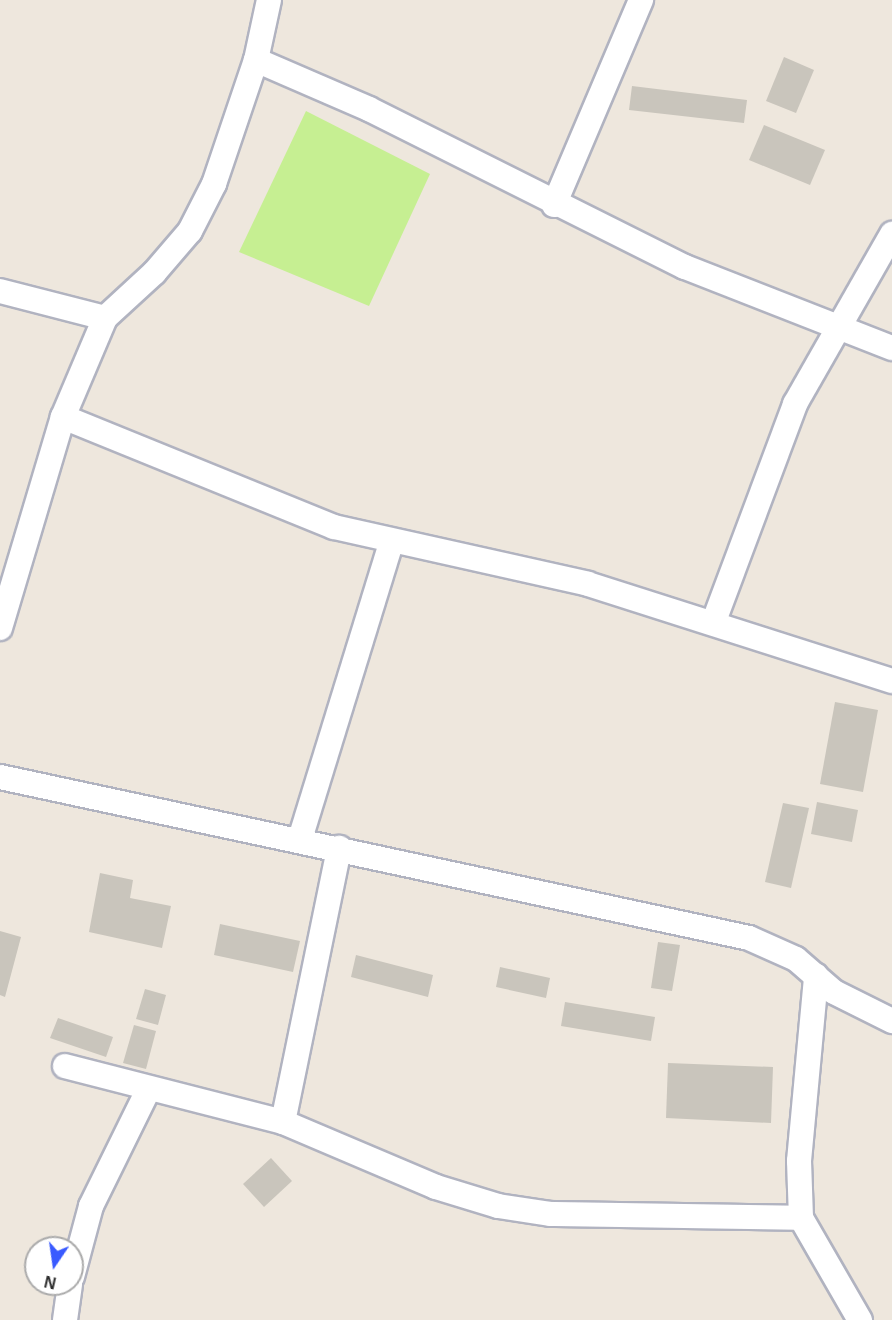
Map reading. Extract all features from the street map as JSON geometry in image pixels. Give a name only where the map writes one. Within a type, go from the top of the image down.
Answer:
[{"type":"street","points":[[0,628],[63,417],[105,318],[190,231],[214,184],[256,60],[269,0]]},
{"type":"street","points":[[554,205],[641,0]]},
{"type":"street","points":[[256,60],[369,109],[554,205],[685,267],[892,348]]},
{"type":"street","points":[[714,621],[795,404],[835,327],[876,269],[892,234]]},
{"type":"street","points":[[0,291],[105,318]]},
{"type":"street","points":[[63,417],[334,527],[391,543],[588,584],[714,621],[892,681]]},
{"type":"street","points":[[300,839],[391,543]]},
{"type":"street","points":[[0,777],[300,839],[750,938],[796,959],[834,992],[892,1021]]},
{"type":"street","points":[[283,1122],[339,848]]},
{"type":"street","points":[[816,976],[799,1161],[801,1218],[860,1320]]},
{"type":"street","points":[[65,1066],[283,1122],[436,1187],[498,1206],[551,1214],[801,1218]]},
{"type":"street","points":[[84,1236],[92,1206],[149,1088]]},
{"type":"street","points":[[65,1320],[68,1296]]},
{"type":"green space","points":[[306,111],[430,174],[369,306],[239,252]]},
{"type":"building","points":[[784,57],[814,70],[796,113],[766,101]]},
{"type":"building","points":[[632,86],[747,100],[744,123],[629,110]]},
{"type":"building","points":[[764,125],[825,150],[810,185],[749,160]]},
{"type":"building","points":[[835,702],[878,710],[863,792],[820,784]]},
{"type":"building","points":[[817,802],[858,810],[852,842],[811,834]]},
{"type":"building","points":[[783,803],[809,808],[791,888],[765,882]]},
{"type":"building","points":[[100,873],[133,880],[130,898],[171,906],[162,948],[89,932]]},
{"type":"building","points":[[220,924],[300,941],[293,972],[214,955]]},
{"type":"building","points":[[0,931],[21,937],[5,997],[0,995]]},
{"type":"building","points":[[658,942],[680,945],[672,991],[651,988]]},
{"type":"building","points":[[356,955],[433,975],[428,997],[351,977]]},
{"type":"building","points":[[500,967],[550,978],[546,998],[496,987]]},
{"type":"building","points":[[145,989],[166,995],[158,1025],[136,1019]]},
{"type":"building","points":[[565,1002],[655,1017],[651,1041],[561,1026]]},
{"type":"building","points":[[58,1018],[113,1037],[106,1057],[50,1038]]},
{"type":"building","points":[[134,1025],[156,1031],[146,1069],[123,1063]]},
{"type":"building","points":[[668,1063],[773,1067],[771,1123],[666,1118]]},
{"type":"building","points":[[271,1158],[292,1181],[264,1207],[243,1184]]}]
